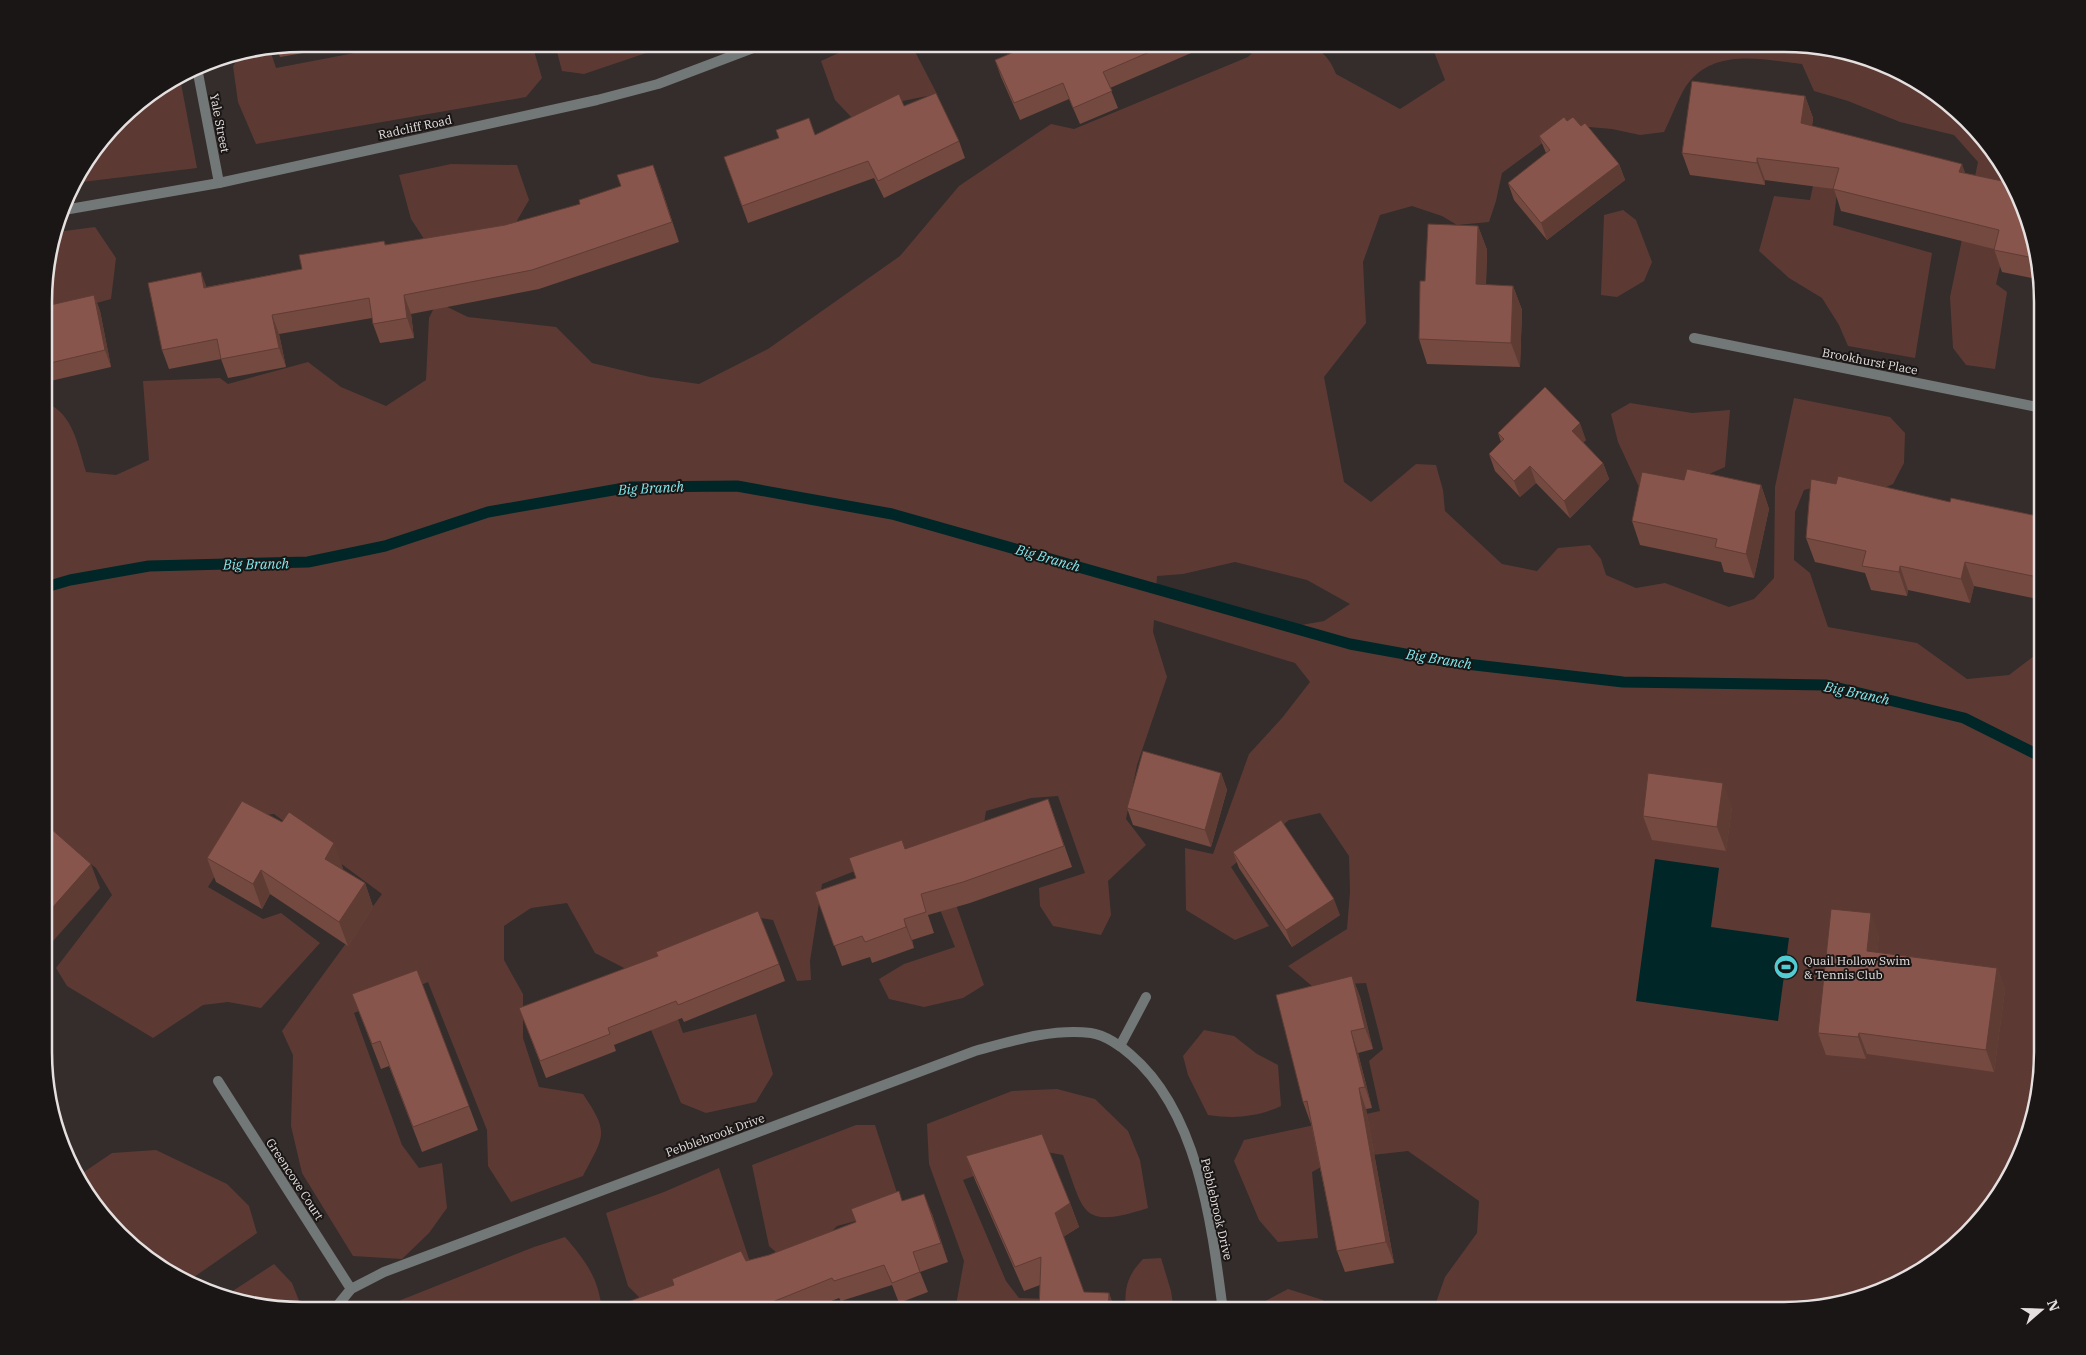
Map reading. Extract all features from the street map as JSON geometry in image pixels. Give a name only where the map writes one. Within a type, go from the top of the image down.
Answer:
[{"type":"street","name":"Radcliff Road","points":[[71,209],[219,183],[597,100],[658,84],[743,52]]},
{"type":"street","name":"Yale Street","points":[[198,75],[219,183]]},
{"type":"street","name":"Brookhurst Place","points":[[1694,338],[2034,406]]},
{"type":"street","points":[[1120,1046],[1146,997]]},
{"type":"street","name":"Pebblebrook Drive","points":[[340,1302],[351,1289],[393,1268],[975,1051],[1051,1034],[1093,1033],[1120,1046],[1145,1068],[1165,1094],[1186,1139],[1196,1168],[1206,1207],[1222,1302]]},
{"type":"street","name":"Greencove Court","points":[[218,1081],[351,1289]]},
{"type":"shaded area","points":[[360,52],[534,52],[542,78],[526,97],[256,144],[238,102],[233,66],[238,61],[272,55],[276,68]]},
{"type":"shaded area","points":[[557,52],[649,52],[584,74],[562,71]]},
{"type":"shaded area","points":[[841,52],[915,52],[937,94],[873,107],[856,122],[835,100],[821,61]]},
{"type":"shaded area","points":[[1253,52],[1320,52],[1330,62],[1336,74],[1400,109],[1445,80],[1434,52],[1784,52],[1832,57],[1864,66],[1894,78],[1936,104],[1982,150],[2008,192],[2014,207],[1996,284],[2007,292],[1995,369],[1966,365],[1953,348],[1950,297],[1978,162],[1954,135],[1900,122],[1848,101],[1814,91],[1802,64],[1743,59],[1728,60],[1714,64],[1701,71],[1690,81],[1664,132],[1640,135],[1612,129],[1578,126],[1544,142],[1502,173],[1489,222],[1457,225],[1442,216],[1412,206],[1380,215],[1363,262],[1366,323],[1324,377],[1344,482],[1371,502],[1416,464],[1436,465],[1443,490],[1445,511],[1502,564],[1537,571],[1558,548],[1590,545],[1601,559],[1606,575],[1636,588],[1665,583],[1729,607],[1754,599],[1774,578],[1775,487],[1794,398],[1890,417],[1905,433],[1904,463],[1893,484],[1865,497],[1827,484],[1804,490],[1795,512],[1794,560],[1810,573],[1828,627],[1917,643],[1967,679],[2009,675],[2034,656],[2034,1052],[2029,1101],[2020,1133],[2000,1178],[1982,1205],[1936,1251],[1894,1277],[1864,1289],[1832,1298],[1800,1302],[1436,1302],[1445,1277],[1477,1233],[1479,1201],[1408,1151],[1336,1159],[1312,1172],[1318,1238],[1278,1242],[1259,1220],[1234,1161],[1244,1140],[1380,1111],[1369,1061],[1383,1049],[1366,983],[1312,986],[1288,966],[1347,929],[1350,892],[1349,856],[1320,813],[1289,820],[1231,867],[1269,926],[1235,940],[1186,910],[1185,848],[1213,854],[1249,754],[1282,718],[1310,682],[1295,663],[1154,620],[1153,632],[1167,677],[1137,765],[1126,819],[1146,845],[1108,881],[1111,915],[1101,935],[1053,926],[1040,906],[1039,888],[1085,873],[1058,796],[1031,798],[986,811],[982,835],[936,847],[984,985],[963,998],[924,1007],[889,999],[879,979],[904,964],[955,947],[915,847],[822,884],[810,961],[811,980],[797,981],[773,920],[761,918],[657,961],[683,1033],[756,1014],[773,1074],[756,1102],[706,1113],[681,1103],[626,969],[595,953],[567,903],[531,908],[504,926],[504,960],[523,994],[523,1038],[539,1087],[583,1094],[597,1118],[601,1135],[596,1152],[583,1176],[511,1202],[488,1166],[487,1130],[428,982],[354,1013],[402,1145],[419,1168],[442,1163],[447,1208],[429,1233],[402,1259],[353,1256],[302,1173],[291,1126],[293,1055],[282,1031],[382,894],[274,814],[253,816],[208,887],[263,919],[281,913],[320,943],[261,1008],[228,1002],[203,1005],[153,1038],[67,986],[56,968],[112,895],[96,868],[58,838],[52,846],[52,406],[63,414],[68,422],[77,441],[86,472],[116,475],[149,460],[143,381],[220,378],[228,384],[308,362],[341,387],[386,406],[426,380],[429,318],[437,302],[468,317],[556,327],[592,363],[650,377],[699,384],[768,349],[900,256],[959,186],[1051,124],[1074,129],[1248,57]],"holes":[[[1235,562],[1307,580],[1350,604],[1324,621],[1290,627],[1156,589],[1157,576],[1183,574]]]},
{"type":"shaded area","points":[[181,84],[197,168],[83,182],[104,150],[126,126],[150,104]]},
{"type":"shaded area","points":[[1822,143],[1843,145],[1833,225],[1932,253],[1915,358],[1848,346],[1839,325],[1822,298],[1789,278],[1759,251],[1774,196],[1810,200]]},
{"type":"shaded area","points":[[451,164],[517,165],[529,200],[515,224],[430,248],[411,219],[399,175]]},
{"type":"shaded area","points":[[1623,210],[1636,220],[1652,262],[1644,281],[1617,297],[1601,295],[1604,215]]},
{"type":"shaded area","points":[[95,227],[116,258],[111,299],[52,315],[57,254],[63,231]]},
{"type":"shaded area","points":[[1630,403],[1692,413],[1730,410],[1725,467],[1696,480],[1663,478],[1639,487],[1618,442],[1611,414]]},
{"type":"shaded area","points":[[1204,1030],[1234,1036],[1257,1054],[1278,1065],[1281,1106],[1264,1113],[1246,1116],[1208,1115],[1188,1075],[1183,1056]]},
{"type":"shaded area","points":[[1057,1089],[1095,1099],[1128,1131],[1140,1160],[1148,1208],[1109,1217],[1097,1216],[1088,1212],[1081,1203],[1063,1155],[1041,1151],[963,1180],[1006,1281],[1019,1298],[1049,1299],[1048,1302],[957,1302],[964,1261],[929,1164],[927,1124],[1012,1091]]},
{"type":"shaded area","points":[[856,1125],[875,1125],[899,1199],[882,1214],[837,1226],[818,1245],[786,1261],[769,1246],[752,1165]]},
{"type":"shaded area","points":[[156,1150],[227,1184],[249,1206],[257,1233],[193,1278],[177,1269],[150,1251],[126,1229],[104,1205],[86,1178],[84,1172],[112,1153]]},
{"type":"shaded area","points":[[719,1168],[750,1262],[690,1284],[640,1298],[628,1286],[606,1213],[664,1192]]},
{"type":"shaded area","points":[[565,1237],[579,1254],[595,1280],[600,1302],[398,1302],[401,1300],[534,1247]]},
{"type":"shaded area","points":[[1161,1258],[1173,1302],[1126,1302],[1126,1289],[1130,1277],[1143,1259]]},
{"type":"shaded area","points":[[274,1264],[292,1283],[299,1302],[254,1298],[231,1292]]},
{"type":"shaded area","points":[[1288,1289],[1323,1300],[1324,1302],[1263,1302]]},
{"type":"water","points":[[1655,859],[1719,868],[1711,927],[1789,938],[1778,1021],[1636,1001]]},
{"type":"building","points":[[1014,52],[1149,52],[1103,72],[1112,91],[1073,108],[1063,83],[1014,103],[995,60]]},
{"type":"building","points":[[1692,81],[1805,96],[1801,123],[1962,164],[1959,172],[2002,181],[2020,222],[2029,257],[1994,250],[1999,230],[1833,189],[1839,168],[1757,158],[1757,163],[1682,153]]},
{"type":"building","points":[[936,93],[959,141],[878,181],[868,161],[742,206],[724,157],[779,138],[776,130],[809,118],[815,135],[899,94],[904,106]]},
{"type":"building","points":[[1564,117],[1567,121],[1573,117],[1581,126],[1585,123],[1619,164],[1541,223],[1508,183],[1550,150],[1539,136]]},
{"type":"building","points":[[653,165],[672,222],[532,270],[404,295],[407,318],[373,324],[369,298],[272,315],[279,348],[221,359],[217,339],[162,350],[148,283],[201,272],[204,288],[302,269],[299,255],[384,241],[385,245],[505,225],[580,204],[579,200],[621,186],[617,175]]},
{"type":"building","points":[[1428,224],[1478,226],[1476,284],[1513,286],[1511,343],[1419,339],[1420,281],[1425,281]]},
{"type":"building","points":[[94,295],[105,350],[52,363],[52,305]]},
{"type":"building","points":[[1545,387],[1580,423],[1572,431],[1603,463],[1564,501],[1530,466],[1514,481],[1489,454],[1504,439],[1498,433]]},
{"type":"building","points":[[1687,469],[1761,485],[1746,554],[1715,547],[1717,539],[1632,521],[1642,472],[1684,480]]},
{"type":"building","points":[[1838,476],[1950,502],[1951,498],[2034,515],[2034,576],[1965,562],[1961,579],[1900,566],[1899,572],[1862,566],[1866,551],[1806,538],[1811,479],[1836,484]]},
{"type":"building","points":[[1143,751],[1221,773],[1205,830],[1127,808]]},
{"type":"building","points":[[1648,773],[1723,783],[1717,827],[1643,816]]},
{"type":"building","points":[[1048,799],[1064,846],[963,882],[921,894],[926,912],[904,919],[906,927],[865,942],[862,936],[834,946],[815,892],[856,878],[849,858],[902,840],[905,849]]},
{"type":"building","points":[[242,801],[282,822],[289,812],[334,843],[325,859],[365,883],[339,922],[261,870],[253,884],[207,858]]},
{"type":"building","points":[[1281,820],[1334,899],[1286,930],[1233,852]]},
{"type":"building","points":[[52,830],[91,864],[52,908]]},
{"type":"building","points":[[1831,909],[1871,913],[1867,951],[1997,968],[1986,1050],[1859,1033],[1858,1037],[1818,1033]]},
{"type":"building","points":[[758,911],[779,964],[678,1005],[676,1001],[608,1028],[610,1034],[540,1061],[519,1008],[658,956],[656,952]]},
{"type":"building","points":[[417,970],[469,1106],[413,1127],[380,1041],[372,1044],[352,994]]},
{"type":"building","points":[[1352,976],[1365,1028],[1351,1031],[1365,1087],[1359,1088],[1386,1242],[1337,1251],[1307,1101],[1303,1102],[1276,995]]},
{"type":"building","points":[[1042,1134],[1070,1203],[1055,1213],[1084,1292],[1109,1293],[1108,1302],[1039,1302],[1041,1257],[1015,1267],[966,1156]]},
{"type":"building","points":[[899,1191],[902,1201],[924,1194],[941,1243],[913,1252],[920,1272],[892,1283],[884,1265],[834,1281],[832,1278],[772,1302],[628,1302],[674,1285],[672,1279],[741,1251],[746,1261],[769,1255],[856,1222],[851,1209]]},
{"type":"waterway","name":"Big Branch","points":[[52,585],[70,580],[149,566],[308,562],[385,546],[488,512],[630,487],[737,486],[892,514],[1350,644],[1449,662],[1623,682],[1826,685],[1964,718],[2034,753]]},
{"type":"place","name":"Quail Hollow Swim & Tennis Club","points":[[1786,967]]}]
